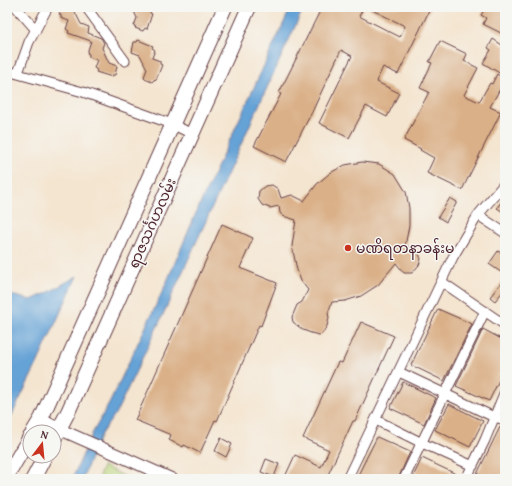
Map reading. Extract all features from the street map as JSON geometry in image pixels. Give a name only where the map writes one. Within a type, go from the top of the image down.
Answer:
[{"type":"main road","name":"ရာဇသင်္ဂဟလမ်း","points":[[38,424],[224,7]]},
{"type":"main road","name":"ရာဇသင်္ဂဟလမ်း","points":[[62,424],[249,7]]},
{"type":"main road","points":[[7,476],[22,451]]},
{"type":"main road","points":[[33,479],[41,464]]},
{"type":"street","points":[[16,7],[36,30]]},
{"type":"street","points":[[18,73],[29,42],[48,7]]},
{"type":"street","points":[[86,7],[125,61]]},
{"type":"street","points":[[7,71],[83,92],[172,124],[192,134]]},
{"type":"street","points":[[347,479],[453,257],[478,215],[505,183]]},
{"type":"street","points":[[478,215],[505,233]]},
{"type":"street","points":[[442,282],[505,325]]},
{"type":"street","points":[[404,479],[485,311]]},
{"type":"street","points":[[399,372],[494,417],[505,420]]},
{"type":"street","points":[[466,479],[485,440],[505,391]]},
{"type":"street","points":[[41,419],[46,424]]},
{"type":"street","points":[[376,420],[473,466]]},
{"type":"street","points":[[62,435],[85,440],[172,479]]},
{"type":"green space","points":[[103,466],[130,479],[98,479]]},
{"type":"water","points":[[291,7],[304,7],[162,317],[116,413],[101,434],[82,479],[72,479],[93,432],[110,402],[165,286],[196,213]]},
{"type":"water","points":[[77,276],[37,364],[7,425],[7,294],[31,300],[49,292]]},
{"type":"building","points":[[64,7],[75,7],[74,10],[81,24],[89,27],[88,33],[101,38],[104,43],[102,48],[109,63],[117,66],[115,75],[112,75],[112,77],[96,72],[97,70],[94,68],[97,60],[89,57],[89,54],[87,53],[91,41],[68,33],[69,31],[66,29],[69,21],[61,18],[61,15],[59,14]]},
{"type":"building","points":[[132,7],[142,7],[150,10],[150,13],[152,14],[147,29],[145,28],[143,31],[135,28],[136,27],[134,26],[137,18]]},
{"type":"building","points":[[322,7],[364,7],[359,16],[400,37],[405,26],[366,7],[431,7],[398,74],[383,67],[377,80],[377,82],[399,93],[387,117],[366,106],[349,138],[319,123],[352,56],[341,50],[312,112],[286,162],[254,146],[281,94],[279,93]]},
{"type":"building","points":[[486,7],[502,7],[505,9],[505,35],[483,24],[486,18],[481,15]]},
{"type":"building","points":[[493,39],[505,47],[505,67],[501,74],[483,63],[491,50],[488,48]]},
{"type":"building","points":[[138,40],[153,46],[152,48],[155,50],[152,58],[160,61],[160,64],[162,65],[156,80],[155,79],[152,82],[144,77],[147,69],[140,55],[132,52],[134,42],[137,42]]},
{"type":"building","points":[[440,41],[467,54],[464,61],[478,68],[464,95],[479,102],[490,83],[492,84],[497,74],[505,80],[505,90],[501,87],[490,107],[501,112],[462,190],[427,173],[434,158],[404,140],[429,92],[420,88],[432,63],[429,62]]},
{"type":"building","name":"မဏိရတနာခန်းမ","points":[[362,162],[379,164],[395,174],[406,192],[409,208],[409,226],[405,246],[415,249],[421,259],[419,265],[412,273],[404,273],[396,263],[378,285],[361,296],[345,301],[332,302],[328,313],[329,318],[327,326],[322,334],[319,335],[311,333],[303,330],[293,322],[292,317],[297,305],[302,302],[308,290],[301,281],[297,270],[292,246],[296,220],[283,216],[280,213],[279,206],[270,208],[262,205],[258,199],[259,191],[265,186],[272,185],[278,189],[281,198],[292,195],[304,201],[317,184],[330,173],[345,165]]},
{"type":"building","points":[[505,196],[505,213],[497,208]]},
{"type":"building","points":[[450,198],[457,202],[446,222],[438,217]]},
{"type":"building","points":[[222,224],[253,238],[240,268],[277,283],[261,326],[259,325],[217,421],[215,420],[200,453],[169,440],[171,435],[135,420]]},
{"type":"building","points":[[498,251],[505,255],[505,275],[489,264]]},
{"type":"building","points":[[505,278],[505,289],[495,301],[490,297]]},
{"type":"building","points":[[438,309],[472,324],[444,381],[411,365]]},
{"type":"building","points":[[361,322],[394,336],[355,421],[353,421],[326,479],[284,479],[295,455],[321,467],[329,450],[303,438],[338,362],[342,363]]},
{"type":"building","points":[[483,329],[505,341],[505,363],[499,375],[501,376],[489,401],[456,386]]},
{"type":"building","points":[[403,382],[436,398],[424,424],[390,408]]},
{"type":"building","points":[[449,404],[483,421],[470,447],[435,430]]},
{"type":"building","points":[[500,427],[505,430],[505,479],[489,479],[477,474]]},
{"type":"building","points":[[377,437],[410,452],[398,479],[356,479]]},
{"type":"building","points":[[221,438],[232,444],[226,457],[215,451]]},
{"type":"building","points":[[422,458],[456,474],[453,479],[412,479]]},
{"type":"building","points":[[266,459],[279,464],[274,477],[261,472]]},
{"type":"place","name":"မဏိရတနာခန်းမ","points":[[348,248]]}]
